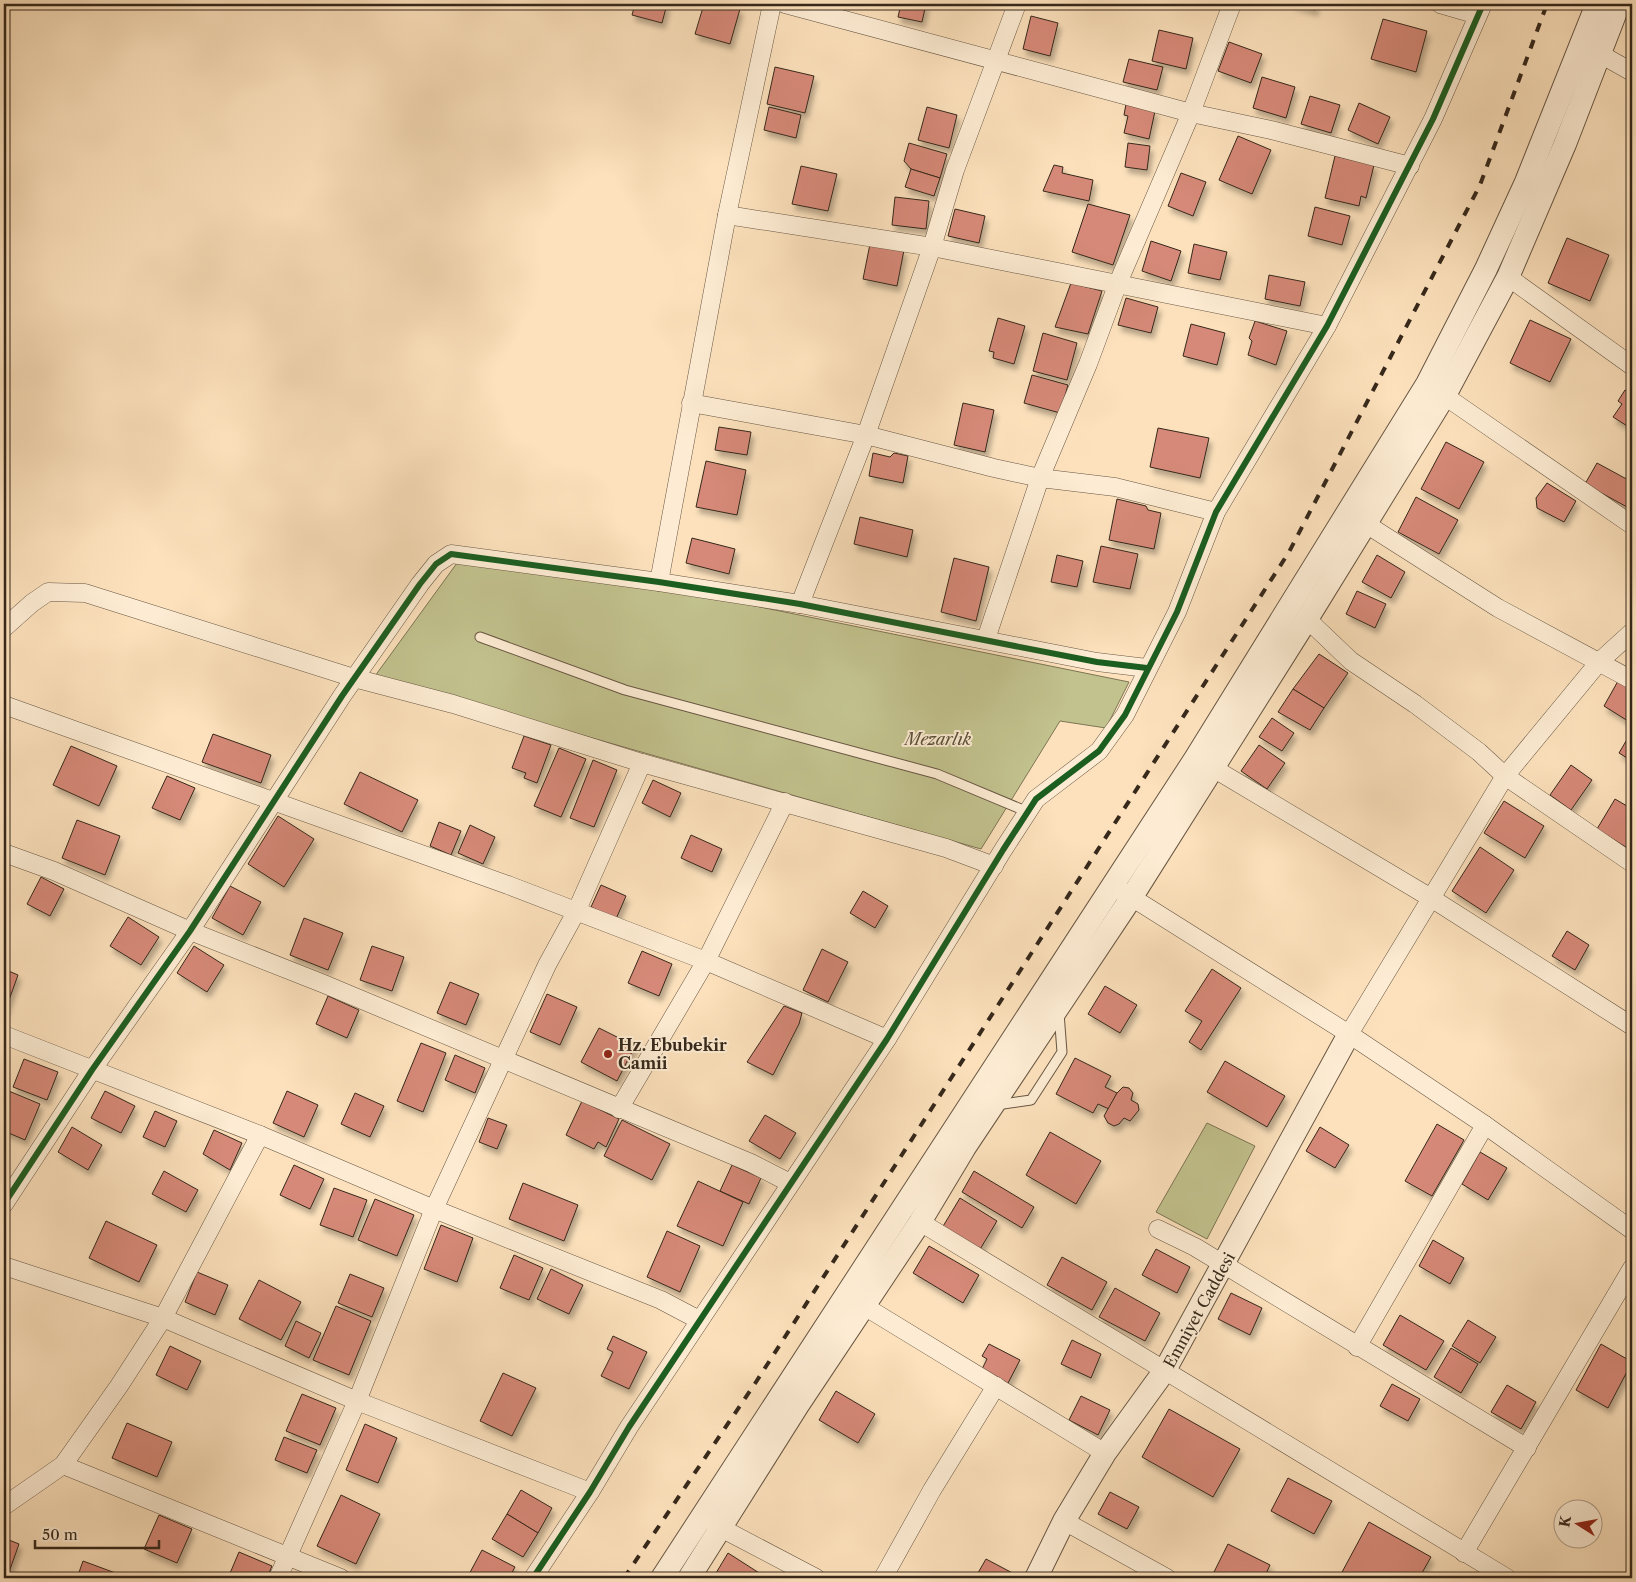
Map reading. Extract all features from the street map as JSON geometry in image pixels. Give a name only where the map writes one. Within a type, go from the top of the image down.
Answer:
[{"type":"street","points":[[659,582],[727,215],[772,4]]},
{"type":"street","points":[[786,4],[997,59],[1191,113],[1280,132],[1410,166]]},
{"type":"street","points":[[800,604],[866,435],[932,248],[955,170],[1017,4]]},
{"type":"street","points":[[986,639],[1040,478],[1088,364],[1118,283],[1191,113],[1232,4]]},
{"type":"street","points":[[533,1578],[699,1320],[887,1039],[1036,799],[1099,751],[1125,715],[1177,612],[1216,512],[1328,326],[1433,119],[1481,10],[1440,4]]},
{"type":"street","points":[[1204,763],[1307,619],[1366,524],[1436,389],[1486,268],[1526,182],[1597,4]]},
{"type":"street","points":[[690,1578],[713,1522],[1204,763],[1436,389],[1508,277],[1620,4]]},
{"type":"street","points":[[1600,54],[1632,72]]},
{"type":"street","points":[[727,215],[932,248],[1118,283],[1206,303],[1328,326]]},
{"type":"street","points":[[1508,277],[1632,366]]},
{"type":"street","points":[[1436,389],[1632,525]]},
{"type":"street","points":[[691,403],[866,435],[994,468],[1040,478],[1115,487],[1216,512]]},
{"type":"street","points":[[1366,524],[1498,608],[1632,680]]},
{"type":"street","points":[[4,1204],[92,1070],[190,931],[273,800],[354,678],[420,584],[436,564],[451,554],[659,582],[800,604],[1097,662],[1148,668]]},
{"type":"street","points":[[4,628],[32,602],[48,592],[85,593],[354,678],[453,704],[642,763],[946,848],[994,866]]},
{"type":"street","points":[[1307,619],[1351,661],[1415,704],[1479,752],[1505,776],[1632,863]]},
{"type":"street","points":[[1349,1034],[1505,776],[1599,662],[1632,632]]},
{"type":"street","points":[[4,705],[508,885],[706,961],[887,1039]]},
{"type":"street","points":[[278,1578],[357,1401],[434,1209],[546,965],[576,912],[642,763]]},
{"type":"street","points":[[1204,763],[1431,898],[1632,1026]]},
{"type":"street","points":[[618,1109],[706,961],[785,802]]},
{"type":"street","points":[[4,852],[54,871],[190,931],[324,984],[618,1109],[751,1162],[790,1183]]},
{"type":"street","points":[[662,1578],[713,1522],[864,1306],[920,1222],[993,1105],[1059,1007],[1122,891]]},
{"type":"street","points":[[1122,891],[1349,1034],[1485,1125],[1632,1230]]},
{"type":"street","name":"Emniyet Caddesi","points":[[1036,1578],[1064,1521],[1105,1453],[1165,1370],[1349,1034]]},
{"type":"street","points":[[4,1035],[260,1135],[434,1209],[661,1300],[699,1320]]},
{"type":"street","points":[[1357,1347],[1485,1125]]},
{"type":"street","points":[[4,1506],[63,1465],[119,1386],[163,1318],[260,1135]]},
{"type":"street","points":[[920,1222],[1506,1578]]},
{"type":"street","points":[[1158,1229],[1195,1247],[1357,1347],[1527,1448]]},
{"type":"street","points":[[4,1266],[163,1318],[357,1401],[590,1492]]},
{"type":"street","points":[[1464,1553],[1632,1268]]},
{"type":"street","points":[[864,1306],[1105,1453]]},
{"type":"street","points":[[884,1578],[932,1490],[996,1386]]},
{"type":"street","points":[[63,1465],[341,1578]]},
{"type":"street","points":[[1064,1521],[1167,1578]]},
{"type":"street","points":[[713,1522],[816,1578]]},
{"type":"lane","points":[[480,637],[625,690],[936,774],[1028,812]]},
{"type":"green space","name":"Mezarlık","points":[[457,563],[696,594],[1129,682],[1106,728],[1060,721],[981,849],[375,676]]},
{"type":"green space","points":[[1207,1123],[1255,1146],[1207,1239],[1156,1212]]},
{"type":"building","points":[[635,4],[667,4],[662,23],[632,15]]},
{"type":"building","points":[[704,4],[721,4],[740,9],[730,44],[695,34]]},
{"type":"building","points":[[901,4],[926,4],[922,22],[898,17]]},
{"type":"building","points":[[1292,4],[1316,4],[1315,10]]},
{"type":"building","points":[[1031,16],[1058,23],[1050,56],[1023,49]]},
{"type":"building","points":[[1383,19],[1427,31],[1416,72],[1371,59]]},
{"type":"building","points":[[1159,30],[1193,38],[1186,69],[1152,61]]},
{"type":"building","points":[[1229,42],[1262,54],[1251,83],[1218,71]]},
{"type":"building","points":[[1129,59],[1163,67],[1157,90],[1123,82]]},
{"type":"building","points":[[775,67],[814,76],[805,113],[767,104]]},
{"type":"building","points":[[1262,77],[1295,87],[1286,118],[1253,108]]},
{"type":"building","points":[[1310,96],[1340,105],[1331,133],[1301,124]]},
{"type":"building","points":[[1359,103],[1390,117],[1378,144],[1348,130]]},
{"type":"building","points":[[1126,104],[1155,111],[1149,139],[1124,133],[1128,116],[1124,115]]},
{"type":"building","points":[[769,107],[801,115],[796,138],[764,130]]},
{"type":"building","points":[[927,107],[957,115],[949,148],[918,140]]},
{"type":"building","points":[[1238,136],[1271,150],[1252,194],[1219,180]]},
{"type":"building","points":[[909,143],[947,154],[940,178],[911,169],[904,161]]},
{"type":"building","points":[[1128,143],[1150,146],[1147,170],[1125,167]]},
{"type":"building","points":[[1335,156],[1374,165],[1366,198],[1361,196],[1359,206],[1325,198]]},
{"type":"building","points":[[1054,165],[1063,167],[1062,173],[1093,180],[1089,201],[1043,191]]},
{"type":"building","points":[[801,166],[837,174],[828,211],[792,204]]},
{"type":"building","points":[[911,169],[940,178],[934,196],[905,187]]},
{"type":"building","points":[[1181,173],[1206,182],[1193,216],[1168,206]]},
{"type":"building","points":[[895,197],[929,201],[926,229],[892,225]]},
{"type":"building","points":[[1088,204],[1130,215],[1113,265],[1072,252]]},
{"type":"building","points":[[1315,207],[1350,216],[1342,245],[1308,236]]},
{"type":"building","points":[[955,209],[985,216],[979,243],[948,236]]},
{"type":"building","points":[[1567,238],[1609,255],[1590,301],[1548,283]]},
{"type":"building","points":[[1151,241],[1181,251],[1171,281],[1142,271]]},
{"type":"building","points":[[870,244],[904,250],[897,286],[863,279]]},
{"type":"building","points":[[1194,244],[1227,252],[1220,280],[1188,273]]},
{"type":"building","points":[[1269,275],[1305,282],[1300,306],[1265,299]]},
{"type":"building","points":[[1071,283],[1102,291],[1088,334],[1055,327]]},
{"type":"building","points":[[1126,298],[1158,307],[1151,333],[1118,325]]},
{"type":"building","points":[[998,318],[1025,326],[1014,364],[993,358],[994,352],[989,351]]},
{"type":"building","points":[[1530,320],[1571,339],[1550,382],[1510,363]]},
{"type":"building","points":[[1255,321],[1287,331],[1276,365],[1248,355],[1252,341],[1249,338]]},
{"type":"building","points":[[1191,324],[1225,333],[1217,365],[1183,356]]},
{"type":"building","points":[[1043,333],[1077,343],[1067,380],[1033,371]]},
{"type":"building","points":[[1032,375],[1068,385],[1060,413],[1024,403]]},
{"type":"building","points":[[1625,390],[1632,394],[1632,429],[1613,417],[1622,404],[1618,401]]},
{"type":"building","points":[[963,403],[994,410],[985,452],[954,445]]},
{"type":"building","points":[[719,427],[751,432],[747,455],[715,450]]},
{"type":"building","points":[[1158,428],[1209,438],[1200,478],[1150,467]]},
{"type":"building","points":[[1446,442],[1484,462],[1459,509],[1421,489]]},
{"type":"building","points":[[873,453],[890,457],[894,453],[908,456],[903,483],[869,476]]},
{"type":"building","points":[[706,461],[746,470],[737,515],[696,507]]},
{"type":"building","points":[[1597,463],[1632,482],[1632,497],[1627,507],[1585,484]]},
{"type":"building","points":[[1547,483],[1576,501],[1564,522],[1537,508],[1536,498]]},
{"type":"building","points":[[1416,497],[1458,520],[1439,554],[1398,532]]},
{"type":"building","points":[[1117,499],[1146,506],[1148,510],[1161,513],[1154,549],[1109,540]]},
{"type":"building","points":[[860,517],[913,530],[907,557],[854,544]]},
{"type":"building","points":[[692,538],[735,549],[729,574],[686,563]]},
{"type":"building","points":[[1101,546],[1138,554],[1130,589],[1093,582]]},
{"type":"building","points":[[1057,555],[1083,561],[1077,587],[1051,582]]},
{"type":"building","points":[[1377,555],[1405,572],[1391,598],[1362,582]]},
{"type":"building","points":[[954,558],[989,567],[976,621],[941,612]]},
{"type":"building","points":[[1357,591],[1386,604],[1375,628],[1346,614]]},
{"type":"building","points":[[1319,654],[1348,673],[1324,708],[1293,689]]},
{"type":"building","points":[[1618,681],[1632,689],[1632,713],[1628,721],[1604,706]]},
{"type":"building","points":[[1293,689],[1324,708],[1310,730],[1278,712]]},
{"type":"building","points":[[1272,718],[1294,733],[1282,751],[1259,737]]},
{"type":"building","points":[[1632,731],[1632,761],[1619,753]]},
{"type":"building","points":[[213,734],[271,755],[261,783],[202,762]]},
{"type":"building","points":[[524,736],[551,745],[537,783],[524,778],[526,773],[512,768]]},
{"type":"building","points":[[1259,745],[1285,763],[1267,789],[1241,771]]},
{"type":"building","points":[[71,746],[117,766],[99,806],[53,785]]},
{"type":"building","points":[[559,748],[586,759],[561,817],[534,806]]},
{"type":"building","points":[[593,760],[617,770],[594,827],[570,818]]},
{"type":"building","points":[[1571,765],[1592,780],[1571,810],[1550,795]]},
{"type":"building","points":[[360,772],[418,800],[402,832],[344,804]]},
{"type":"building","points":[[167,776],[195,788],[180,820],[152,808]]},
{"type":"building","points":[[653,780],[681,793],[670,817],[642,803]]},
{"type":"building","points":[[1615,799],[1632,809],[1632,851],[1597,829]]},
{"type":"building","points":[[1504,801],[1544,826],[1525,858],[1484,833]]},
{"type":"building","points":[[278,816],[314,839],[284,887],[248,864]]},
{"type":"building","points":[[77,820],[120,836],[105,875],[62,858]]},
{"type":"building","points":[[439,822],[461,831],[451,855],[430,846]]},
{"type":"building","points":[[470,825],[495,837],[483,864],[458,853]]},
{"type":"building","points":[[691,835],[722,849],[712,872],[681,858]]},
{"type":"building","points":[[1480,847],[1514,870],[1486,913],[1452,891]]},
{"type":"building","points":[[41,877],[64,889],[50,916],[27,904]]},
{"type":"building","points":[[601,885],[626,896],[616,919],[591,907]]},
{"type":"building","points":[[230,886],[261,902],[243,935],[212,918]]},
{"type":"building","points":[[863,891],[888,906],[875,928],[850,913]]},
{"type":"building","points":[[128,917],[159,937],[141,965],[110,946]]},
{"type":"building","points":[[304,918],[343,933],[328,970],[290,955]]},
{"type":"building","points":[[1567,931],[1589,945],[1575,970],[1552,956]]},
{"type":"building","points":[[194,946],[224,965],[207,992],[177,973]]},
{"type":"building","points":[[372,946],[404,957],[392,991],[360,980]]},
{"type":"building","points":[[822,949],[848,962],[828,1002],[803,990]]},
{"type":"building","points":[[642,951],[672,964],[659,996],[628,983]]},
{"type":"building","points":[[4,969],[18,975],[4,1014]]},
{"type":"building","points":[[1212,969],[1241,988],[1201,1050],[1189,1042],[1202,1021],[1185,1011]]},
{"type":"building","points":[[450,982],[479,994],[466,1025],[437,1013]]},
{"type":"building","points":[[1105,986],[1137,1005],[1120,1033],[1088,1014]]},
{"type":"building","points":[[547,994],[577,1007],[560,1045],[530,1032]]},
{"type":"building","points":[[328,996],[359,1010],[347,1038],[316,1024]]},
{"type":"building","points":[[784,1006],[802,1013],[799,1024],[773,1075],[747,1062]]},
{"type":"building","name":"Hz. Ebubekir Camii","points":[[599,1028],[635,1046],[617,1081],[581,1062]]},
{"type":"building","points":[[421,1043],[446,1053],[423,1112],[397,1101]]},
{"type":"building","points":[[455,1055],[485,1068],[475,1093],[445,1080]]},
{"type":"building","points":[[1075,1058],[1111,1076],[1105,1087],[1117,1093],[1109,1109],[1098,1104],[1093,1113],[1056,1094]]},
{"type":"building","points":[[24,1059],[58,1072],[47,1100],[13,1087]]},
{"type":"building","points":[[1225,1061],[1285,1096],[1267,1127],[1207,1092]]},
{"type":"building","points":[[1123,1087],[1129,1088],[1133,1093],[1131,1100],[1138,1104],[1139,1110],[1130,1121],[1124,1118],[1119,1124],[1114,1126],[1108,1123],[1104,1116],[1117,1093]]},
{"type":"building","points":[[4,1089],[40,1104],[25,1140],[4,1131]]},
{"type":"building","points":[[105,1091],[135,1106],[121,1133],[91,1118]]},
{"type":"building","points":[[287,1091],[318,1105],[304,1137],[273,1123]]},
{"type":"building","points":[[355,1093],[384,1106],[370,1137],[341,1124]]},
{"type":"building","points":[[582,1101],[619,1119],[606,1147],[598,1142],[594,1149],[566,1135]]},
{"type":"building","points":[[155,1111],[177,1121],[165,1147],[143,1137]]},
{"type":"building","points":[[765,1115],[796,1133],[780,1159],[749,1141]]},
{"type":"building","points":[[488,1118],[507,1125],[497,1149],[479,1142]]},
{"type":"building","points":[[622,1120],[670,1144],[652,1180],[604,1156]]},
{"type":"building","points":[[1437,1124],[1464,1140],[1432,1196],[1405,1181]]},
{"type":"building","points":[[72,1127],[102,1145],[88,1170],[58,1152]]},
{"type":"building","points":[[1320,1127],[1349,1145],[1335,1168],[1306,1151]]},
{"type":"building","points":[[214,1130],[242,1143],[230,1170],[203,1154]]},
{"type":"building","points":[[1050,1132],[1101,1161],[1076,1204],[1026,1175]]},
{"type":"building","points":[[1480,1152],[1507,1168],[1488,1200],[1462,1184]]},
{"type":"building","points":[[294,1165],[324,1179],[310,1209],[280,1195]]},
{"type":"building","points":[[732,1165],[761,1178],[749,1204],[720,1191]]},
{"type":"building","points":[[164,1171],[198,1190],[186,1212],[152,1194]]},
{"type":"building","points":[[974,1171],[1034,1207],[1022,1228],[962,1192]]},
{"type":"building","points":[[698,1181],[743,1202],[723,1246],[677,1226]]},
{"type":"building","points":[[523,1183],[578,1205],[564,1241],[509,1219]]},
{"type":"building","points":[[334,1188],[367,1200],[353,1237],[320,1225]]},
{"type":"building","points":[[960,1198],[997,1221],[979,1251],[942,1228]]},
{"type":"building","points":[[375,1199],[414,1215],[397,1256],[358,1240]]},
{"type":"building","points":[[106,1221],[157,1245],[139,1282],[89,1258]]},
{"type":"building","points":[[441,1225],[473,1238],[457,1282],[424,1269]]},
{"type":"building","points":[[667,1231],[700,1246],[680,1292],[647,1277]]},
{"type":"building","points":[[1433,1240],[1464,1258],[1450,1284],[1419,1266]]},
{"type":"building","points":[[929,1246],[979,1275],[963,1303],[913,1273]]},
{"type":"building","points":[[1156,1249],[1190,1267],[1177,1293],[1142,1275]]},
{"type":"building","points":[[514,1255],[543,1268],[529,1300],[500,1288]]},
{"type":"building","points":[[1062,1257],[1107,1282],[1092,1310],[1047,1285]]},
{"type":"building","points":[[551,1269],[583,1285],[569,1314],[537,1299]]},
{"type":"building","points":[[197,1272],[228,1285],[215,1315],[185,1302]]},
{"type":"building","points":[[350,1274],[384,1288],[372,1317],[338,1303]]},
{"type":"building","points":[[259,1280],[301,1302],[281,1340],[239,1319]]},
{"type":"building","points":[[1115,1288],[1160,1313],[1145,1341],[1099,1317]]},
{"type":"building","points":[[1231,1293],[1262,1308],[1250,1335],[1218,1319]]},
{"type":"building","points":[[336,1306],[371,1321],[349,1375],[313,1360]]},
{"type":"building","points":[[1400,1315],[1444,1341],[1426,1370],[1383,1345]]},
{"type":"building","points":[[1468,1320],[1496,1337],[1480,1363],[1452,1346]]},
{"type":"building","points":[[296,1321],[321,1333],[309,1358],[285,1346]]},
{"type":"building","points":[[613,1336],[647,1352],[629,1389],[601,1376],[613,1352],[607,1349]]},
{"type":"building","points":[[1072,1340],[1101,1354],[1091,1378],[1061,1364]]},
{"type":"building","points":[[989,1344],[1020,1360],[1007,1385],[981,1371],[987,1359],[982,1356]]},
{"type":"building","points":[[1601,1344],[1632,1362],[1608,1408],[1576,1390]]},
{"type":"building","points":[[170,1346],[201,1361],[187,1390],[156,1375]]},
{"type":"building","points":[[1451,1348],[1478,1364],[1461,1393],[1434,1377]]},
{"type":"building","points":[[503,1373],[536,1388],[512,1436],[480,1421]]},
{"type":"building","points":[[1392,1384],[1420,1399],[1408,1421],[1380,1406]]},
{"type":"building","points":[[1507,1385],[1536,1402],[1521,1429],[1491,1412]]},
{"type":"building","points":[[836,1391],[875,1414],[858,1443],[819,1420]]},
{"type":"building","points":[[302,1394],[336,1408],[320,1445],[286,1431]]},
{"type":"building","points":[[1081,1396],[1110,1410],[1098,1435],[1069,1420]]},
{"type":"building","points":[[1169,1409],[1240,1449],[1213,1497],[1142,1457]]},
{"type":"building","points":[[127,1423],[172,1442],[157,1477],[112,1458]]},
{"type":"building","points":[[365,1424],[397,1438],[378,1483],[346,1470]]},
{"type":"building","points":[[284,1437],[317,1450],[307,1473],[275,1460]]},
{"type":"building","points":[[1288,1478],[1332,1501],[1314,1534],[1271,1511]]},
{"type":"building","points":[[521,1490],[552,1508],[538,1533],[507,1514]]},
{"type":"building","points":[[1110,1492],[1139,1507],[1127,1529],[1098,1514]]},
{"type":"building","points":[[341,1495],[380,1514],[356,1564],[317,1546]]},
{"type":"building","points":[[507,1514],[538,1533],[523,1557],[492,1539]]},
{"type":"building","points":[[159,1515],[192,1529],[177,1563],[144,1549]]},
{"type":"building","points":[[1369,1522],[1431,1557],[1419,1578],[1349,1578],[1341,1574]]},
{"type":"building","points":[[4,1538],[19,1544],[8,1575],[4,1574]]},
{"type":"building","points":[[1228,1544],[1270,1565],[1264,1578],[1211,1578]]},
{"type":"building","points":[[482,1550],[515,1567],[509,1578],[467,1578]]},
{"type":"building","points":[[239,1552],[272,1566],[267,1578],[228,1578]]},
{"type":"building","points":[[728,1553],[767,1578],[713,1578]]},
{"type":"building","points":[[986,1559],[1020,1577],[975,1578]]},
{"type":"building","points":[[83,1561],[129,1578],[77,1578]]},
{"type":"railway","points":[[624,1578],[756,1382],[1289,552],[1480,185],[1547,4]]},
{"type":"cycle path","points":[[533,1578],[590,1492],[629,1427],[887,1039],[1036,799],[1099,751],[1125,715],[1177,612],[1216,512],[1327,326],[1433,119],[1483,4]]},
{"type":"cycle path","points":[[4,1204],[92,1070],[190,931],[342,696],[420,584],[436,564],[451,554],[659,582],[800,604],[1097,662],[1147,668]]},
{"type":"place","name":"Hz. Ebubekir Camii","points":[[608,1054]]}]
